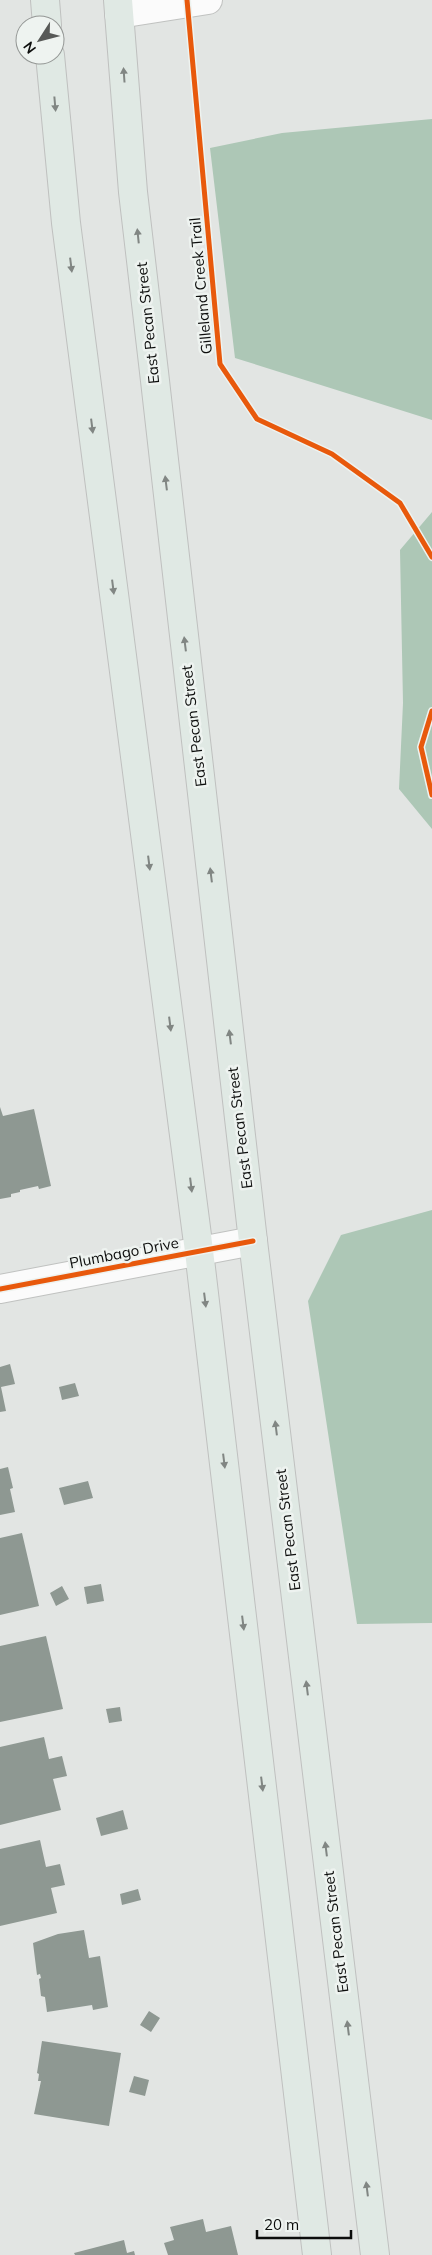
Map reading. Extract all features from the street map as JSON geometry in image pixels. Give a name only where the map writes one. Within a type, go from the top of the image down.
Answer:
[{"type":"main road","points":[[45,0],[46,15]]},
{"type":"main road","name":"East Pecan Street","points":[[119,7],[134,201],[253,1241],[375,2255]]},
{"type":"main road","points":[[51,65],[66,223],[199,1252],[317,2255]]},
{"type":"street","points":[[119,7],[208,0]]},
{"type":"street","name":"Plumbago Drive","points":[[0,1289],[253,1241]]},
{"type":"green space","points":[[432,119],[432,420],[235,358],[210,148],[282,133]]},
{"type":"green space","points":[[432,512],[432,829],[399,789],[403,703],[400,550]]},
{"type":"green space","points":[[432,1210],[432,1623],[357,1624],[308,1301],[341,1235]]},
{"type":"building","points":[[0,1107],[3,1116],[34,1109],[51,1186],[39,1189],[38,1186],[20,1190],[20,1192],[11,1194],[11,1197],[0,1199]]},
{"type":"building","points":[[10,1364],[15,1384],[1,1387],[6,1411],[0,1412],[0,1367]]},
{"type":"building","points":[[75,1383],[79,1396],[62,1400],[59,1387]]},
{"type":"building","points":[[8,1467],[13,1488],[10,1489],[15,1512],[0,1515],[0,1469]]},
{"type":"building","points":[[88,1481],[93,1498],[64,1505],[59,1488]]},
{"type":"building","points":[[22,1533],[39,1606],[0,1615],[0,1538]]},
{"type":"building","points":[[101,1584],[104,1601],[87,1604],[84,1587]]},
{"type":"building","points":[[62,1586],[69,1599],[56,1606],[50,1593]]},
{"type":"building","points":[[46,1636],[63,1709],[0,1722],[0,1646]]},
{"type":"building","points":[[120,1707],[122,1721],[109,1723],[106,1709]]},
{"type":"building","points":[[44,1737],[49,1759],[62,1756],[67,1776],[53,1779],[61,1810],[0,1825],[0,1747]]},
{"type":"building","points":[[123,1810],[128,1829],[101,1836],[96,1818]]},
{"type":"building","points":[[40,1840],[46,1867],[60,1864],[65,1885],[51,1888],[57,1913],[0,1926],[0,1849]]},
{"type":"building","points":[[138,1889],[141,1900],[122,1905],[120,1894]]},
{"type":"building","points":[[84,1930],[89,1958],[100,1956],[108,2007],[93,2010],[92,2005],[47,2012],[45,1997],[41,1996],[39,1979],[41,1978],[40,1974],[37,1975],[33,1943],[58,1934]]},
{"type":"building","points":[[149,2011],[160,2018],[151,2032],[140,2025]]},
{"type":"building","points":[[42,2041],[121,2053],[109,2126],[34,2114],[41,2081],[38,2081],[39,2074],[37,2073]]},
{"type":"building","points":[[134,2076],[149,2080],[145,2096],[129,2092]]},
{"type":"building","points":[[203,2219],[206,2232],[231,2226],[238,2255],[168,2255],[164,2243],[174,2240],[170,2227]]},
{"type":"building","points":[[124,2240],[127,2253],[134,2251],[135,2255],[75,2255],[74,2253]]},
{"type":"cycle path","name":"Gilleland Creek Trail","points":[[187,0],[220,364],[257,419],[332,454],[400,503],[432,557]]},
{"type":"cycle path","points":[[432,711],[421,747],[432,795]]},
{"type":"cycle path","points":[[0,1289],[253,1241]]}]
